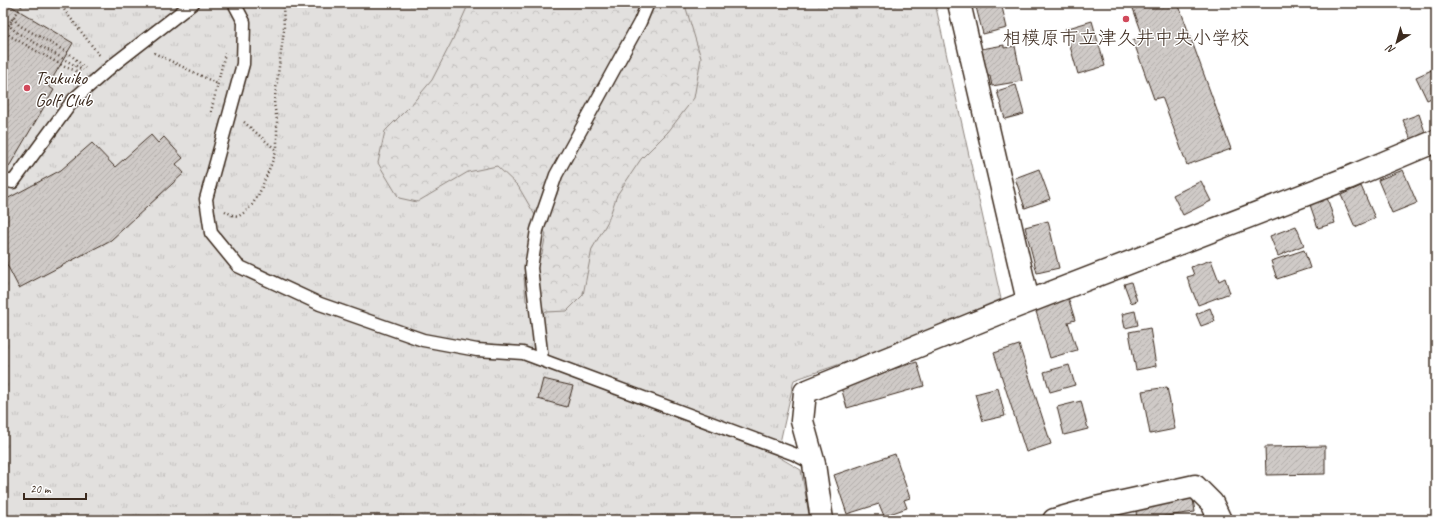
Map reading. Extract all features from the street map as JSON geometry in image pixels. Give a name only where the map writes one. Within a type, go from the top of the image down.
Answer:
[{"type":"street","points":[[959,3],[1028,302]]},
{"type":"street","points":[[822,520],[814,464],[802,421],[805,392],[1028,302],[1348,178],[1436,141]]},
{"type":"street","points":[[1054,520],[1096,508],[1195,486],[1212,503],[1220,520]]},
{"type":"lane","points":[[3,180],[13,182],[74,100],[137,47],[193,3]]},
{"type":"lane","points":[[234,3],[244,22],[243,64],[206,199],[211,233],[238,266],[320,304],[424,340],[477,350],[523,353],[794,454],[814,464]]},
{"type":"lane","points":[[542,360],[531,268],[537,230],[556,175],[640,22],[648,3]]},
{"type":"path","points":[[13,17],[19,25],[70,54],[82,63],[89,72],[71,70],[10,36],[6,32],[13,17],[24,3]]},
{"type":"path","points":[[60,3],[102,59]]},
{"type":"path","points":[[11,21],[11,27],[16,32],[56,54]]},
{"type":"path","points":[[137,47],[152,52],[222,87],[219,103],[277,150]]},
{"type":"green space","points":[[3,3],[935,3],[1001,299],[895,345],[794,380],[777,456],[801,470],[810,520],[3,520]]},
{"type":"green space","points":[[469,3],[686,3],[685,5],[701,58],[694,98],[668,132],[641,159],[617,195],[608,221],[592,249],[583,295],[567,311],[546,312],[526,301],[524,278],[542,254],[546,234],[518,186],[497,166],[468,172],[417,202],[399,198],[378,163],[385,131],[411,105],[432,80]]},
{"type":"building","name":"Tsukuiko Golf Club","points":[[6,3],[73,43],[48,86],[54,90],[4,175],[3,9]]},
{"type":"building","points":[[975,3],[1001,3],[1007,28],[983,34]]},
{"type":"building","points":[[1131,3],[1178,3],[1231,149],[1187,165],[1162,97],[1154,99],[1133,40],[1143,36]]},
{"type":"building","points":[[1092,21],[1105,66],[1078,74],[1065,29]]},
{"type":"building","points":[[1004,45],[1004,48],[1015,46],[1022,81],[992,86],[990,76],[981,77],[976,50]]},
{"type":"building","points":[[1436,68],[1436,96],[1427,100],[1416,77]]},
{"type":"building","points":[[1016,85],[1024,114],[1005,119],[997,91]]},
{"type":"building","points":[[1419,114],[1426,135],[1411,140],[1403,120]]},
{"type":"building","points":[[151,135],[158,143],[164,137],[183,158],[176,164],[184,173],[111,240],[19,288],[3,257],[3,201],[61,170],[92,143],[115,167]]},
{"type":"building","points":[[1039,169],[1050,199],[1025,208],[1015,178]]},
{"type":"building","points":[[1403,170],[1417,203],[1392,213],[1378,180]]},
{"type":"building","points":[[1201,181],[1211,201],[1183,215],[1173,195]]},
{"type":"building","points":[[1361,186],[1375,218],[1355,227],[1341,195]]},
{"type":"building","points":[[1326,194],[1335,223],[1318,228],[1308,199]]},
{"type":"building","points":[[1048,221],[1059,268],[1037,273],[1025,227]]},
{"type":"building","points":[[1296,226],[1304,245],[1278,256],[1270,236]]},
{"type":"building","points":[[1304,250],[1310,268],[1277,279],[1271,261]]},
{"type":"building","points":[[1211,260],[1219,281],[1225,278],[1230,293],[1198,305],[1187,277],[1194,275],[1191,267]]},
{"type":"building","points":[[1131,282],[1137,301],[1131,303],[1124,284]]},
{"type":"building","points":[[1068,297],[1075,320],[1068,322],[1077,350],[1050,358],[1035,308]]},
{"type":"building","points":[[1210,308],[1215,321],[1201,326],[1196,314]]},
{"type":"building","points":[[1135,311],[1138,325],[1125,328],[1122,314]]},
{"type":"building","points":[[1150,328],[1156,366],[1136,370],[1129,332]]},
{"type":"building","points":[[1019,345],[1051,444],[1026,452],[994,353]]},
{"type":"building","points":[[917,362],[924,386],[847,408],[840,384]]},
{"type":"building","points":[[1069,365],[1075,385],[1050,392],[1044,372]]},
{"type":"building","points":[[543,379],[573,386],[567,407],[538,399]]},
{"type":"building","points":[[1167,387],[1175,429],[1150,434],[1142,391]]},
{"type":"building","points":[[998,388],[1005,416],[983,421],[975,394]]},
{"type":"building","points":[[1081,401],[1088,429],[1064,435],[1057,407]]},
{"type":"building","points":[[1325,446],[1325,474],[1266,475],[1265,447]]},
{"type":"building","points":[[895,454],[910,498],[904,500],[907,508],[884,516],[879,504],[847,514],[834,475]]},
{"type":"building","points":[[1192,493],[1195,512],[1137,520],[1135,502]]},
{"type":"place","name":"相模原市立津久井中央小学校","points":[[1126,19]]},
{"type":"place","name":"Tsukuiko Golf Club","points":[[27,88]]}]
